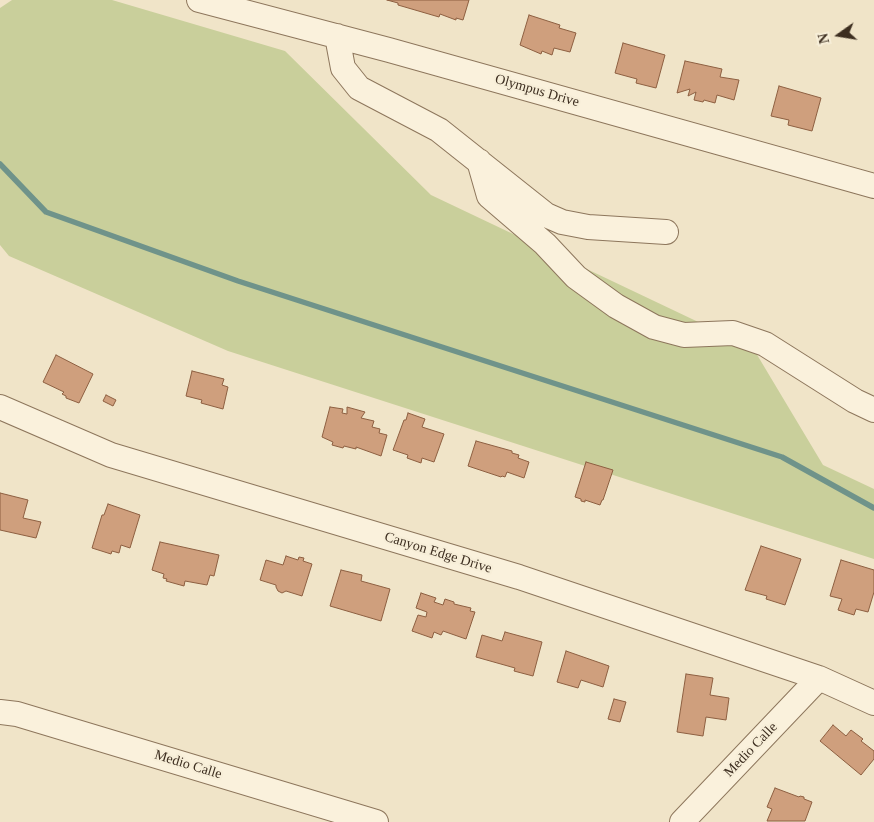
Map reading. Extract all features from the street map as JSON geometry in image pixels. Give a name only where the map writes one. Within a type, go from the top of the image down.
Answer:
[{"type":"street","name":"Olympus Drive","points":[[199,0],[337,36],[874,186]]},
{"type":"street","points":[[337,36],[343,68],[359,88],[439,130],[546,215],[562,222],[588,227],[666,232]]},
{"type":"street","points":[[479,161],[489,196],[545,244],[576,277],[616,306],[654,326],[684,335],[733,333],[766,344],[855,401],[874,410]]},
{"type":"street","name":"Canyon Edge Drive","points":[[0,407],[111,454],[519,577],[819,678],[874,702]]},
{"type":"street","name":"Medio Calle","points":[[682,822],[819,678]]},
{"type":"street","name":"Medio Calle","points":[[0,712],[17,714],[376,822]]},
{"type":"green space","points":[[12,0],[112,0],[285,51],[431,195],[753,348],[823,465],[874,489],[874,559],[228,351],[9,256],[0,245],[0,8]]},
{"type":"building","points":[[387,0],[469,0],[463,20],[456,18],[456,20],[440,14],[439,17]]},
{"type":"building","points":[[529,15],[560,25],[559,28],[576,33],[570,52],[554,48],[552,55],[542,51],[541,54],[520,45]]},
{"type":"building","points":[[623,43],[665,55],[656,88],[636,83],[637,79],[615,73]]},
{"type":"building","points":[[685,61],[722,69],[720,77],[739,80],[734,100],[717,95],[715,103],[704,100],[703,102],[694,100],[696,92],[688,96],[690,89],[677,93]]},
{"type":"building","points":[[779,86],[821,98],[812,131],[788,125],[789,120],[771,116]]},
{"type":"building","points":[[56,355],[93,374],[79,403],[66,398],[62,394],[64,392],[43,382]]},
{"type":"building","points":[[192,371],[224,379],[222,385],[228,387],[223,409],[201,403],[202,400],[186,396]]},
{"type":"building","points":[[106,395],[116,400],[113,406],[103,401]]},
{"type":"building","points":[[330,407],[343,409],[342,413],[347,414],[347,407],[365,412],[361,418],[374,421],[372,427],[380,429],[379,433],[387,435],[381,456],[356,447],[356,449],[344,446],[343,448],[332,445],[333,442],[322,437]]},
{"type":"building","points":[[408,413],[425,419],[422,427],[444,434],[434,462],[422,458],[421,463],[407,458],[408,455],[393,450]]},
{"type":"building","points":[[476,441],[512,451],[512,453],[519,455],[518,458],[529,462],[524,478],[507,472],[505,477],[501,477],[468,466]]},
{"type":"building","points":[[586,462],[613,470],[600,505],[585,500],[585,502],[581,501],[581,499],[575,497]]},
{"type":"building","points":[[0,493],[28,500],[23,518],[41,522],[36,538],[0,530]]},
{"type":"building","points":[[108,504],[140,515],[130,548],[121,545],[119,553],[112,551],[111,554],[92,548],[102,515],[104,515]]},
{"type":"building","points":[[160,542],[219,555],[214,576],[210,575],[207,585],[185,581],[184,586],[166,581],[167,579],[163,578],[164,574],[152,570]]},
{"type":"building","points":[[761,546],[801,559],[785,605],[766,599],[767,596],[745,590]]},
{"type":"building","points":[[286,556],[298,560],[299,557],[304,558],[303,561],[312,564],[302,596],[286,591],[282,593],[278,591],[276,585],[260,580],[266,560],[283,565]]},
{"type":"building","points":[[841,560],[874,570],[874,592],[868,612],[856,609],[854,615],[838,610],[842,599],[830,596]]},
{"type":"building","points":[[341,570],[362,575],[361,581],[390,589],[381,621],[330,606]]},
{"type":"building","points":[[421,593],[436,598],[434,602],[443,605],[445,599],[454,602],[454,604],[471,608],[470,611],[475,612],[466,639],[443,631],[441,635],[434,632],[432,638],[412,631],[418,615],[426,617],[427,612],[416,608]]},
{"type":"building","points":[[505,632],[542,642],[533,676],[514,671],[515,668],[476,657],[482,635],[502,641]]},
{"type":"building","points":[[566,651],[609,666],[603,687],[581,680],[578,688],[557,682]]},
{"type":"building","points":[[686,674],[713,678],[710,695],[729,698],[726,720],[706,717],[703,736],[677,732]]},
{"type":"building","points":[[614,699],[626,702],[620,722],[608,719]]},
{"type":"building","points":[[833,725],[846,736],[851,730],[874,751],[874,759],[861,775],[820,741]]},
{"type":"building","points":[[775,788],[804,797],[804,799],[812,802],[805,821],[767,821],[772,809],[767,807]]},
{"type":"waterway","points":[[0,164],[46,212],[238,281],[782,457],[874,508]]}]
